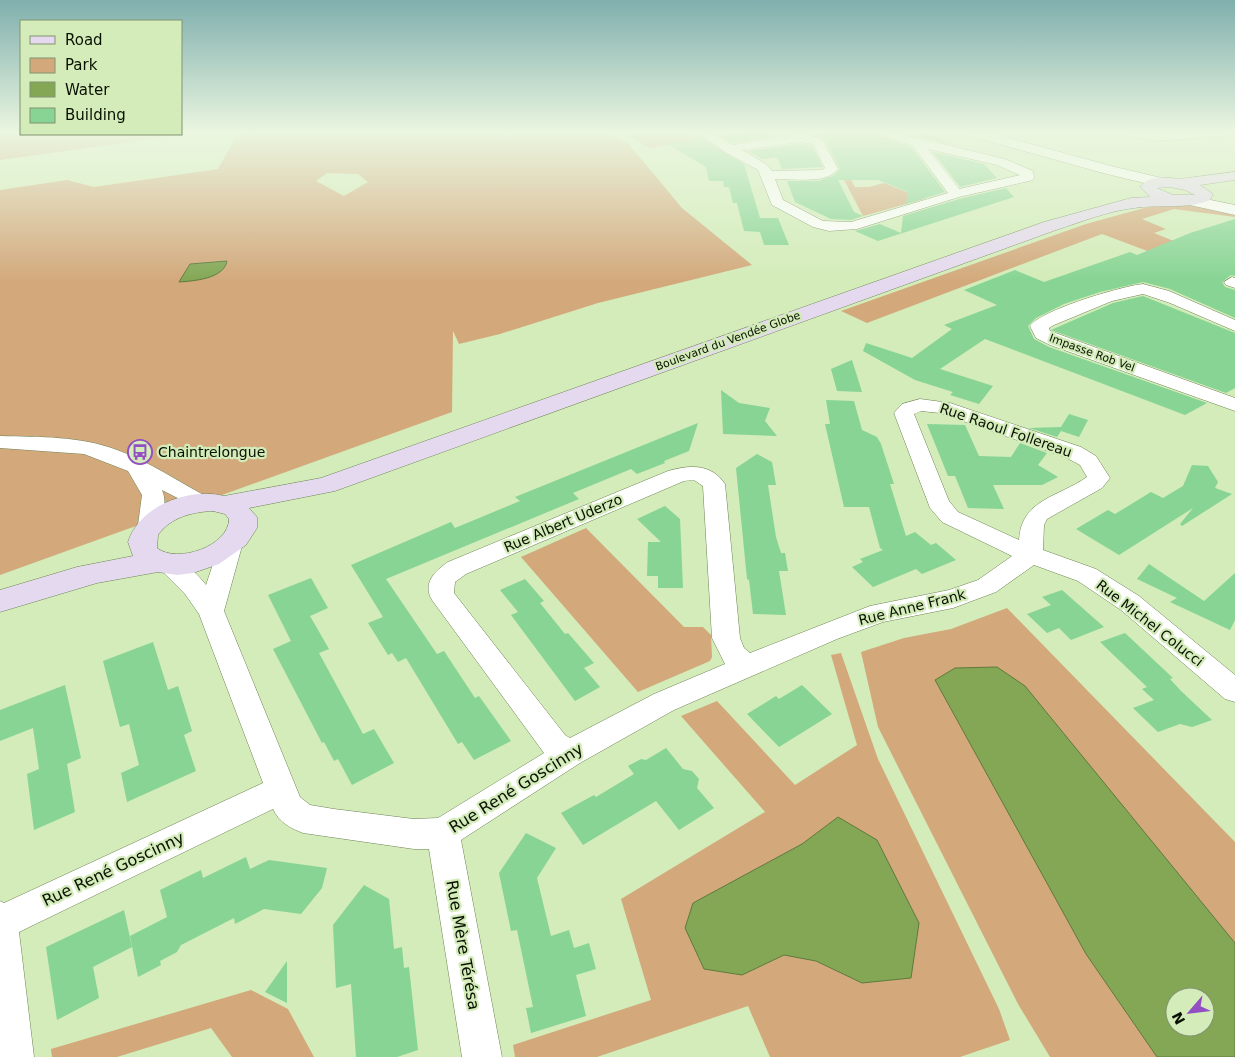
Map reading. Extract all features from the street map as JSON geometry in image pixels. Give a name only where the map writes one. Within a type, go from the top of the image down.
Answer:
[{"type":"main road","name":"Boulevard du Vendée Globe","points":[[1180,183],[1187,182]]},
{"type":"main road","name":"Boulevard du Vendée Globe","points":[[147,530],[173,510],[326,485],[1025,235],[1131,203],[1194,197],[1222,182]]},
{"type":"main road","points":[[1153,186],[1180,183],[1194,197]]},
{"type":"main road","points":[[1153,186],[1194,197]]},
{"type":"main road","name":"Boulevard du Vendée Globe","points":[[1131,203],[1153,186]]},
{"type":"main road","name":"Boulevard du Vendée Globe","points":[[162,564],[201,561],[326,485]]},
{"type":"main road","points":[[214,504],[241,514],[243,522],[236,538]]},
{"type":"main road","points":[[147,530],[141,546],[145,556],[162,564]]},
{"type":"main road","points":[[34,589],[147,530]]},
{"type":"main road","points":[[0,602],[34,589],[108,570],[162,564]]},
{"type":"street","points":[[770,182],[777,202],[829,227],[852,226],[952,196],[955,193],[966,193],[1007,182]]},
{"type":"street","points":[[947,182],[955,193]]},
{"type":"street","points":[[1143,182],[1153,186]]},
{"type":"street","points":[[1194,197],[1235,209]]},
{"type":"street","name":"Impasse Rob Vel","points":[[1235,326],[1160,294],[1142,289],[1124,292],[1039,326],[1042,334],[1056,341],[1235,405]]},
{"type":"street","name":"Rue Raoul Follereau","points":[[920,405],[943,407],[1074,452],[1088,461],[1099,478],[1094,483],[1040,514],[1032,525],[1031,555],[950,516],[938,503],[904,414],[908,408],[920,405]]},
{"type":"street","points":[[0,442],[74,446],[96,450],[214,504]]},
{"type":"street","points":[[137,468],[153,495],[147,530]]},
{"type":"street","name":"Rue Albert Uderzo","points":[[569,754],[554,744],[441,594],[443,578],[457,568],[676,476],[694,472],[706,476],[714,484],[726,638],[734,654],[746,666]]},
{"type":"street","points":[[212,611],[236,538]]},
{"type":"street","name":"Rue Anne Frank","points":[[842,626],[879,613],[953,599],[987,586],[1031,555]]},
{"type":"street","name":"Rue Michel Colucci","points":[[1031,555],[1088,575],[1130,603],[1231,679]]},
{"type":"street","points":[[162,564],[194,588],[212,611],[281,790]]},
{"type":"street","name":"Rue René Goscinny","points":[[0,922],[281,790],[288,807],[303,818],[334,824],[414,834],[443,833],[569,754],[664,702],[842,626]]},
{"type":"street","name":"Rue Mère Térésa","points":[[443,833],[482,1057]]},
{"type":"street","points":[[0,922],[14,1057]]},
{"type":"green space","points":[[51,182],[76,182],[94,187],[126,182],[318,182],[344,196],[367,182],[661,182],[682,208],[752,265],[598,303],[500,334],[459,344],[453,331],[452,412],[0,575],[0,190]]},
{"type":"green space","points":[[845,182],[852,182],[855,187],[869,187],[884,183],[924,199],[863,216]]},
{"type":"green space","points":[[1169,204],[1198,206],[1235,213],[1235,217],[1174,209],[1142,219],[1166,229],[1154,233],[1208,255],[1182,264],[1102,234],[867,323],[841,311],[1086,224],[1144,208]]},
{"type":"green space","points":[[586,528],[684,627],[703,627],[711,635],[712,657],[710,661],[638,692],[521,557]]},
{"type":"green space","points":[[1007,608],[1235,842],[1235,1057],[1050,1057],[1018,1004],[878,727],[861,652],[904,638],[951,629]]},
{"type":"green space","points":[[841,653],[878,759],[999,1009],[1010,1040],[960,1057],[770,1057],[748,1006],[597,1057],[515,1057],[513,1045],[651,1000],[621,899],[765,812],[681,716],[717,701],[795,785],[857,745],[831,655]]},
{"type":"green space","points":[[251,990],[288,1009],[314,1057],[232,1057],[211,1028],[117,1057],[52,1057],[51,1049]]},
{"type":"water","points":[[227,261],[225,267],[214,275],[200,280],[179,282],[190,264]]},
{"type":"water","points":[[997,667],[1025,686],[1235,943],[1235,1057],[1157,1057],[1086,954],[935,680],[955,668]]},
{"type":"water","points":[[838,817],[877,840],[919,923],[911,978],[862,983],[816,961],[784,955],[742,975],[704,969],[685,928],[693,903],[802,844]]},
{"type":"building","points":[[723,182],[749,182],[760,218],[778,218],[789,245],[764,245],[760,232],[744,231],[737,203],[733,203],[729,187],[724,187]]},
{"type":"building","points":[[788,182],[839,182],[854,212],[863,216],[851,220],[831,219],[795,202]]},
{"type":"building","points":[[884,182],[938,182],[945,192],[906,204],[908,192]]},
{"type":"building","points":[[956,182],[979,182],[960,187]]},
{"type":"building","points":[[1006,188],[1014,197],[878,241],[855,231],[880,224],[901,233],[903,216],[959,199]]},
{"type":"building","points":[[1235,219],[1235,276],[1231,275],[1222,282],[1225,287],[1235,290],[1235,318],[1170,289],[1143,282],[1100,292],[1064,304],[1036,318],[1028,326],[1034,339],[1049,347],[1207,403],[1185,415],[985,339],[940,369],[993,386],[979,404],[950,395],[953,392],[915,380],[863,351],[866,343],[912,358],[952,329],[944,325],[997,305],[964,290],[1015,270],[1044,282],[1130,252],[1137,255],[1190,233]]},
{"type":"building","points":[[1143,296],[1235,333],[1235,388],[1226,393],[1051,330],[1113,303]]},
{"type":"building","points":[[852,360],[862,392],[837,391],[831,369]]},
{"type":"building","points":[[721,390],[739,403],[770,408],[765,421],[777,436],[723,434]]},
{"type":"building","points":[[826,400],[854,401],[862,430],[877,437],[894,484],[890,484],[906,536],[915,532],[931,545],[936,543],[956,560],[922,574],[916,569],[873,587],[852,567],[863,562],[860,559],[883,550],[880,548],[869,507],[844,507],[825,424],[830,424]]},
{"type":"building","points":[[1069,414],[1088,420],[1079,437],[1061,431],[1057,437],[1029,428],[1061,427]]},
{"type":"building","points":[[698,423],[689,451],[664,461],[665,463],[637,474],[631,469],[573,493],[579,499],[386,579],[437,654],[444,651],[475,698],[479,696],[511,741],[474,760],[462,742],[458,744],[406,658],[398,662],[392,653],[388,655],[368,623],[383,617],[351,565],[451,522],[455,528],[520,501],[515,497]]},
{"type":"building","points":[[927,424],[965,425],[979,456],[1011,457],[1020,443],[1047,453],[1038,465],[1058,477],[1042,485],[993,485],[1004,509],[968,508],[955,476],[948,476]]},
{"type":"building","points":[[757,454],[772,462],[776,485],[768,485],[776,537],[781,553],[785,553],[788,571],[779,571],[786,615],[753,614],[749,580],[747,579],[736,468]]},
{"type":"building","points":[[1192,465],[1208,466],[1218,482],[1215,488],[1232,494],[1182,526],[1180,524],[1193,508],[1119,555],[1076,529],[1108,510],[1115,514],[1151,492],[1163,498],[1183,486]]},
{"type":"building","points":[[665,506],[680,519],[683,588],[658,588],[658,576],[647,576],[648,542],[661,542],[637,519]]},
{"type":"building","points":[[1149,564],[1204,601],[1235,573],[1235,620],[1230,630],[1170,602],[1177,598],[1137,579]]},
{"type":"building","points":[[311,578],[328,608],[310,616],[329,649],[319,653],[363,734],[374,729],[394,763],[352,785],[338,759],[334,761],[324,742],[322,743],[273,649],[291,641],[268,595]]},
{"type":"building","points":[[525,579],[544,601],[540,603],[565,634],[568,633],[594,663],[584,668],[600,687],[575,701],[511,615],[518,612],[500,590]]},
{"type":"building","points":[[1062,590],[1104,627],[1071,640],[1059,628],[1047,633],[1027,614],[1051,605],[1042,597]]},
{"type":"building","points":[[1125,633],[1173,678],[1170,679],[1212,720],[1192,727],[1180,724],[1158,732],[1133,708],[1154,700],[1142,689],[1147,687],[1100,642]]},
{"type":"building","points":[[153,642],[168,690],[178,686],[192,731],[184,735],[196,771],[127,802],[121,773],[139,765],[129,724],[120,727],[103,661]]},
{"type":"building","points":[[65,685],[81,758],[67,764],[75,812],[34,830],[27,774],[39,769],[33,728],[0,741],[0,710]]},
{"type":"building","points":[[802,685],[832,714],[779,747],[747,714],[776,696],[779,699]]},
{"type":"building","points":[[666,748],[683,769],[692,771],[699,779],[697,788],[714,808],[679,830],[656,801],[583,845],[561,813],[594,795],[596,797],[634,774],[628,766],[641,759],[646,760]]},
{"type":"building","points":[[526,833],[556,848],[537,878],[551,936],[569,930],[574,948],[589,943],[596,969],[576,975],[586,1016],[531,1033],[526,1008],[533,1007],[517,930],[511,931],[499,873]]},
{"type":"building","points":[[246,857],[250,869],[269,860],[327,868],[322,888],[301,914],[264,909],[235,924],[234,918],[181,945],[177,952],[160,961],[161,965],[138,977],[130,936],[167,917],[160,890],[201,870],[203,878]]},
{"type":"building","points":[[364,885],[389,899],[394,949],[402,947],[404,968],[409,967],[418,1050],[397,1057],[356,1057],[351,984],[336,988],[333,925]]},
{"type":"building","points":[[124,910],[132,947],[93,967],[99,998],[57,1020],[46,947]]},
{"type":"building","points":[[287,961],[287,1003],[265,992]]},
{"type":"place","name":"Chaintrelongue","points":[[140,452]]}]
